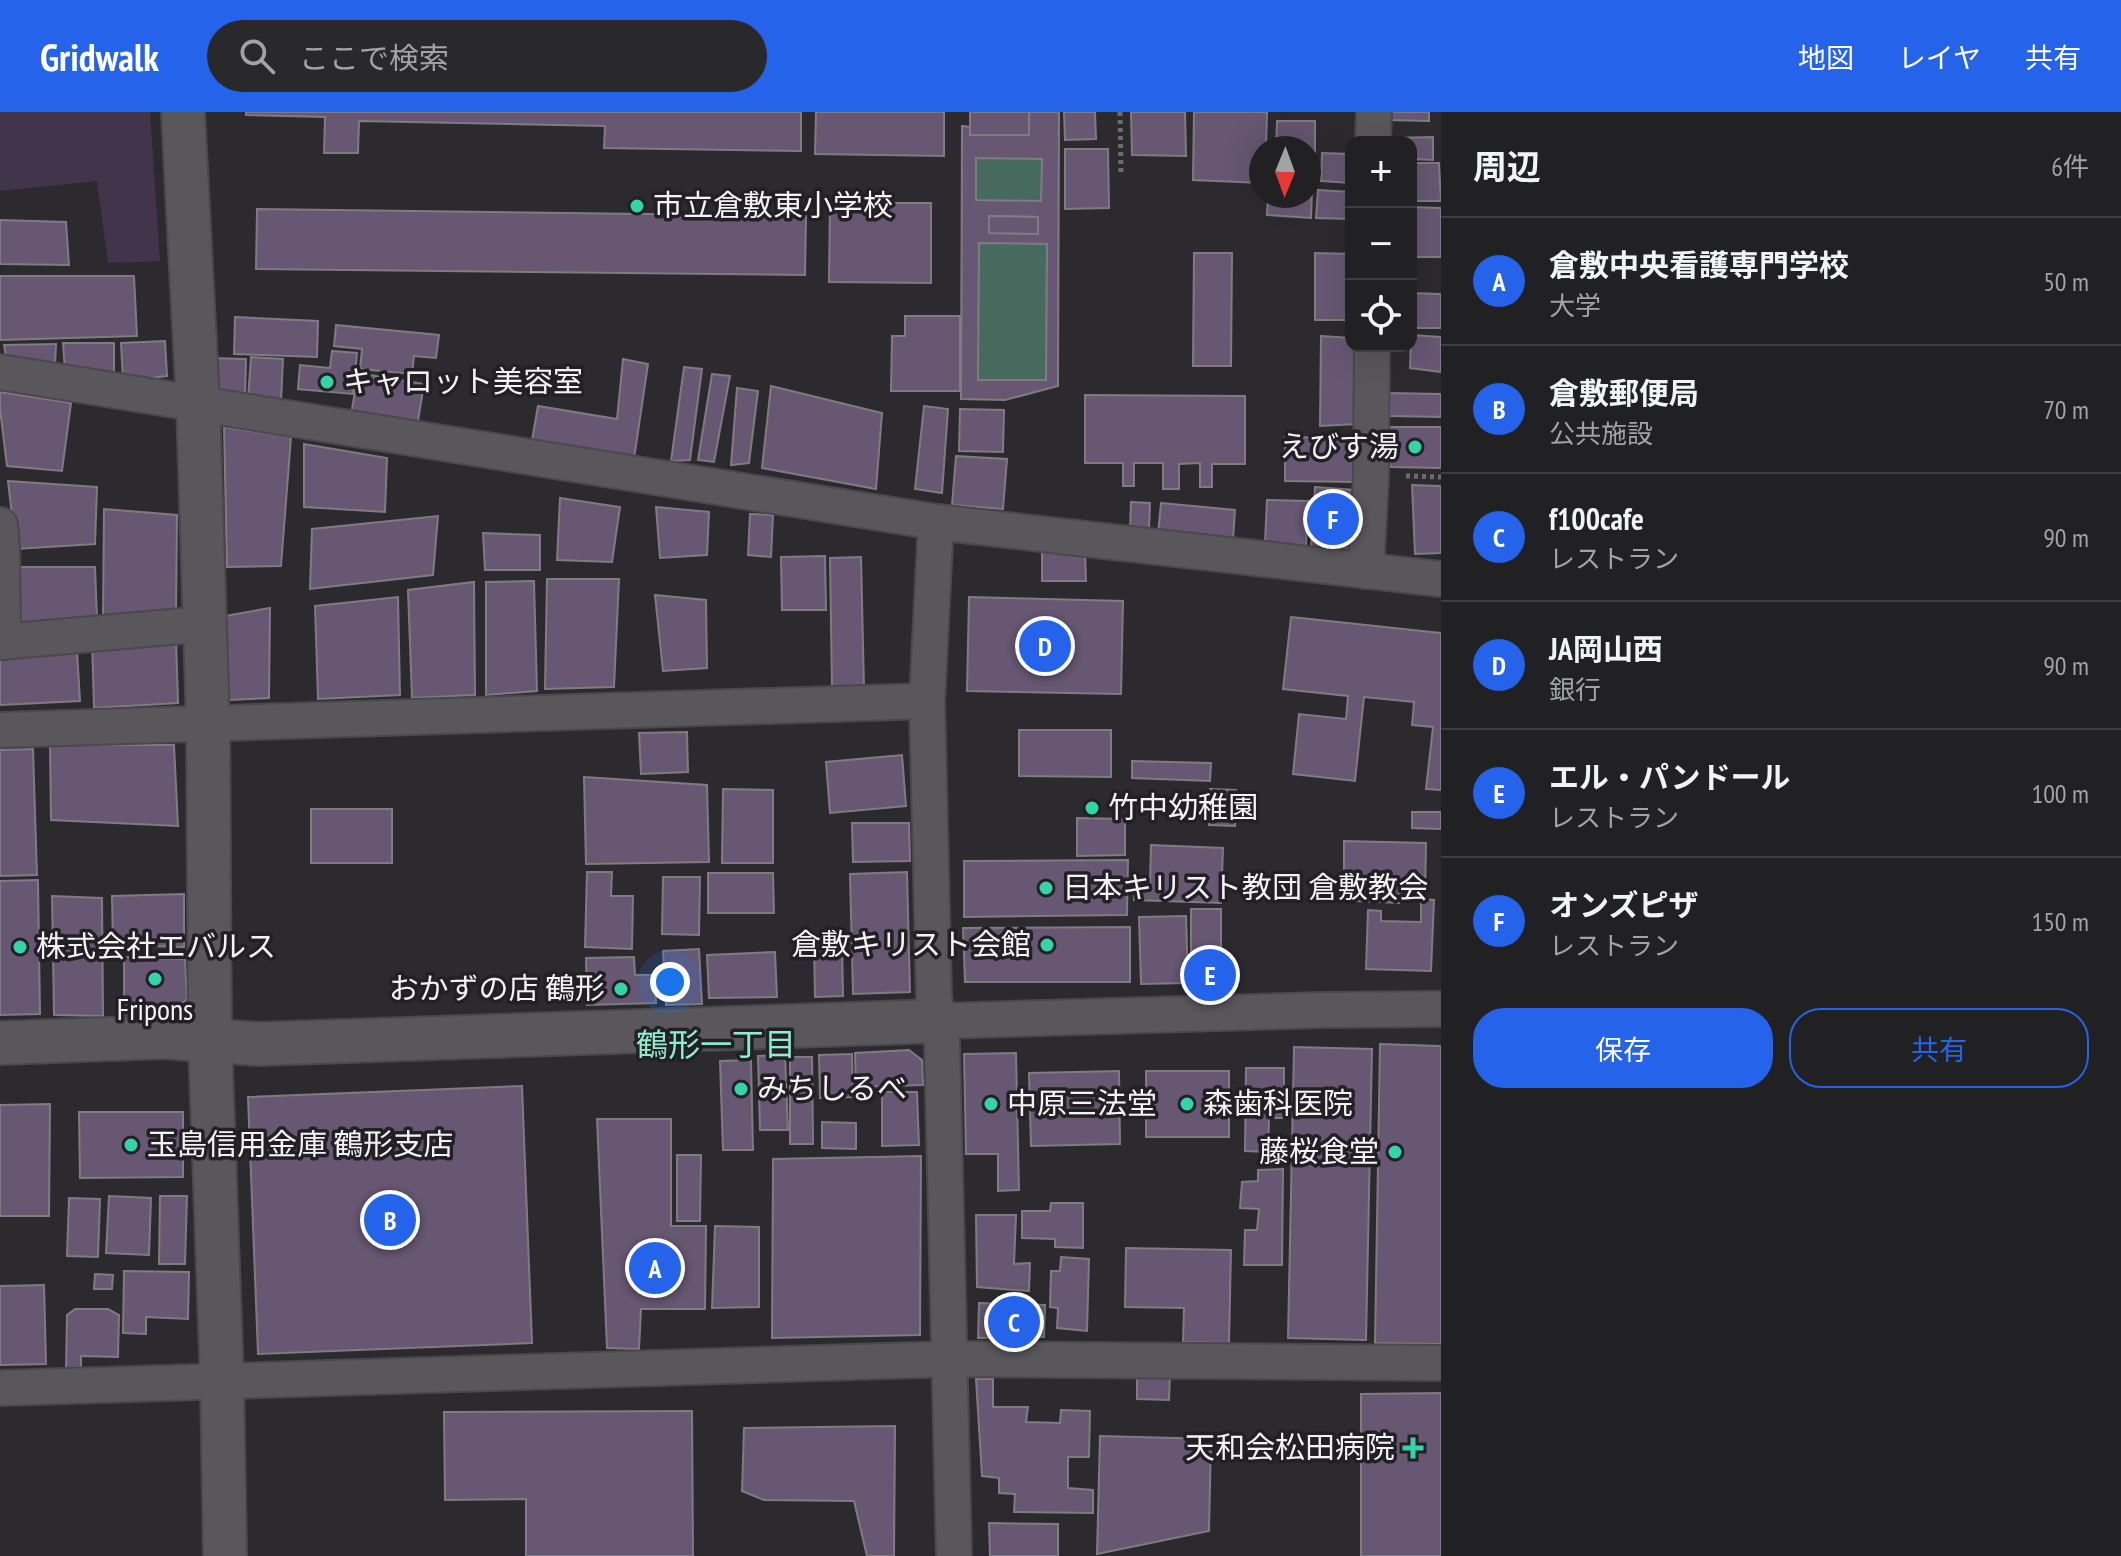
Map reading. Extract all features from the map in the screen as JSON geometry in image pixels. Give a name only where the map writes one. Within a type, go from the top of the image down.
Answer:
[{"type":"street","points":[[183,112],[198,403],[208,724],[210,1041],[225,1556]]},
{"type":"street","points":[[1373,136],[1374,112]]},
{"type":"street","points":[[1366,571],[1372,352]]},
{"type":"street","points":[[0,372],[936,522],[1441,579]]},
{"type":"street","points":[[936,522],[927,701],[934,998],[942,1043],[954,1556]]},
{"type":"street","points":[[1,539],[1,642],[204,624]]},
{"type":"street","points":[[0,730],[927,701]]},
{"type":"street","points":[[0,1043],[164,1037],[274,1043],[939,1021],[1441,1009]]},
{"type":"street","points":[[0,1388],[951,1359],[1441,1363]]},
{"type":"path","points":[[1120,112],[1121,174]]},
{"type":"shaded area","points":[[0,112],[150,112],[160,261],[108,263],[97,181],[0,191]]},
{"type":"shaded area","points":[[976,158],[1042,159],[1041,201],[976,200]]},
{"type":"shaded area","points":[[979,243],[1047,244],[1046,380],[978,380]]},
{"type":"building","points":[[246,112],[801,112],[801,151],[604,148],[605,126],[359,121],[358,153],[324,153],[325,117],[246,115]]},
{"type":"building","points":[[816,112],[944,112],[944,156],[815,154]]},
{"type":"building","points":[[970,112],[1029,112],[1029,135],[970,135]]},
{"type":"building","points":[[1029,112],[1059,112],[1058,386],[1005,400],[961,399],[962,126],[970,127],[970,135],[1029,135]],"holes":[[[976,158],[1042,159],[1041,201],[976,200]],[[989,216],[1038,217],[1038,234],[989,233]],[[979,243],[1047,244],[1046,380],[978,380]]]},
{"type":"building","points":[[1064,112],[1095,112],[1096,139],[1065,140]]},
{"type":"building","points":[[1131,112],[1185,112],[1186,156],[1132,155]]},
{"type":"building","points":[[1194,112],[1267,112],[1266,136],[1249,136],[1249,182],[1193,180]]},
{"type":"building","points":[[1386,112],[1429,112],[1429,121],[1386,120]]},
{"type":"building","points":[[1277,121],[1315,121],[1315,136],[1276,136]]},
{"type":"building","points":[[1417,137],[1433,137],[1433,160],[1417,159]]},
{"type":"building","points":[[1065,149],[1108,149],[1109,208],[1065,209]]},
{"type":"building","points":[[1322,153],[1345,154],[1345,183],[1321,181]]},
{"type":"building","points":[[1417,163],[1439,163],[1441,201],[1417,201]]},
{"type":"building","points":[[1321,190],[1345,192],[1345,219],[1316,218],[1317,208],[1321,208]]},
{"type":"building","points":[[830,203],[931,203],[931,283],[829,282]]},
{"type":"building","points":[[1417,207],[1441,208],[1441,257],[1417,257]]},
{"type":"building","points":[[1267,208],[1311,208],[1311,218],[1267,215]]},
{"type":"building","points":[[257,209],[806,216],[805,275],[256,269]]},
{"type":"building","points":[[989,216],[1038,217],[1038,234],[989,233]]},
{"type":"building","points":[[0,220],[66,222],[69,265],[0,264]]},
{"type":"building","points":[[1194,253],[1232,253],[1231,366],[1193,366]]},
{"type":"building","points":[[1315,253],[1345,254],[1345,320],[1315,320]]},
{"type":"building","points":[[0,276],[134,276],[137,336],[0,340]]},
{"type":"building","points":[[1417,293],[1441,294],[1441,328],[1417,328]]},
{"type":"building","points":[[905,316],[960,316],[960,391],[891,391],[892,336],[905,336]]},
{"type":"building","points":[[235,317],[318,321],[317,357],[234,354]]},
{"type":"building","points":[[336,325],[439,335],[436,358],[414,356],[412,374],[360,369],[362,349],[334,346]]},
{"type":"building","points":[[1417,335],[1441,337],[1441,372],[1410,368],[1410,352],[1417,352]]},
{"type":"building","points":[[1321,336],[1345,338],[1345,352],[1358,352],[1357,424],[1320,426]]},
{"type":"building","points":[[165,341],[167,376],[123,381],[121,343]]},
{"type":"building","points":[[63,343],[114,343],[114,377],[65,371]]},
{"type":"building","points":[[56,344],[55,366],[7,362],[4,345]]},
{"type":"building","points":[[332,351],[357,353],[353,394],[298,389],[300,365],[330,368]]},
{"type":"building","points":[[251,357],[283,359],[281,401],[248,399]]},
{"type":"building","points":[[210,358],[246,359],[245,397],[209,396]]},
{"type":"building","points":[[623,359],[648,364],[634,459],[532,440],[538,406],[617,419]]},
{"type":"building","points":[[684,367],[702,369],[690,460],[671,461]]},
{"type":"building","points":[[358,373],[424,384],[416,433],[350,422]]},
{"type":"building","points":[[712,374],[730,376],[714,462],[698,460]]},
{"type":"building","points":[[771,386],[882,413],[876,489],[762,468]]},
{"type":"building","points":[[737,388],[758,391],[749,463],[731,465]]},
{"type":"building","points":[[0,392],[71,403],[62,471],[7,466]]},
{"type":"building","points":[[1389,393],[1441,394],[1441,417],[1390,416]]},
{"type":"building","points":[[1085,395],[1245,396],[1245,464],[1212,464],[1212,487],[1200,487],[1200,463],[1179,464],[1179,489],[1163,489],[1163,463],[1134,463],[1134,486],[1123,486],[1123,463],[1085,463]]},
{"type":"building","points":[[924,406],[948,409],[942,493],[915,489]]},
{"type":"building","points":[[960,409],[1004,410],[1003,452],[959,451]]},
{"type":"building","points":[[224,427],[291,437],[281,566],[227,567]]},
{"type":"building","name":"えびす湯","points":[[1389,427],[1441,427],[1441,468],[1390,467]]},
{"type":"building","points":[[1285,437],[1356,438],[1356,482],[1285,481]]},
{"type":"building","points":[[304,444],[387,458],[385,512],[304,507]]},
{"type":"building","points":[[956,456],[1007,459],[1003,509],[952,505]]},
{"type":"building","points":[[8,481],[97,487],[95,544],[16,549]]},
{"type":"building","points":[[1412,485],[1441,486],[1441,553],[1415,554]]},
{"type":"building","points":[[1315,487],[1355,490],[1351,551],[1311,548]]},
{"type":"building","points":[[560,498],[620,507],[612,562],[557,560]]},
{"type":"building","points":[[1267,500],[1308,501],[1306,545],[1265,543]]},
{"type":"building","points":[[1131,502],[1150,503],[1149,531],[1130,530]]},
{"type":"building","points":[[1161,503],[1235,510],[1233,540],[1158,534]]},
{"type":"building","points":[[656,507],[709,512],[707,555],[660,558]]},
{"type":"building","points":[[104,509],[177,515],[176,613],[103,618]]},
{"type":"building","points":[[750,514],[773,515],[771,557],[748,555]]},
{"type":"building","points":[[438,516],[433,575],[310,589],[312,529]]},
{"type":"building","points":[[483,533],[540,535],[540,570],[485,570]]},
{"type":"building","points":[[1042,552],[1085,552],[1086,581],[1042,581]]},
{"type":"building","points":[[825,556],[826,610],[782,610],[781,557]]},
{"type":"building","points":[[861,557],[864,688],[832,689],[830,558]]},
{"type":"building","points":[[20,567],[95,567],[97,619],[16,625]]},
{"type":"building","points":[[547,579],[619,579],[614,687],[545,689]]},
{"type":"building","points":[[534,581],[537,691],[486,695],[486,582]]},
{"type":"building","points":[[474,582],[475,695],[412,698],[408,590]]},
{"type":"building","points":[[655,595],[706,600],[707,668],[663,671]]},
{"type":"building","points":[[398,597],[400,695],[318,699],[315,606]]},
{"type":"building","points":[[969,597],[1123,601],[1121,694],[967,691]]},
{"type":"building","points":[[270,608],[269,698],[229,700],[225,616]]},
{"type":"building","points":[[1291,617],[1441,633],[1441,790],[1426,789],[1433,727],[1412,725],[1414,702],[1364,697],[1355,781],[1293,774],[1299,714],[1346,719],[1348,696],[1283,689]]},
{"type":"building","points":[[176,639],[178,703],[94,708],[92,642]]},
{"type":"building","points":[[0,651],[77,651],[80,701],[0,705]]},
{"type":"building","points":[[1019,730],[1111,730],[1111,777],[1019,776]]},
{"type":"building","points":[[687,732],[688,772],[641,774],[639,733]]},
{"type":"building","points":[[50,745],[174,745],[178,826],[51,820]]},
{"type":"building","points":[[33,749],[37,875],[0,876],[0,750]]},
{"type":"building","points":[[902,755],[906,806],[830,813],[826,762]]},
{"type":"building","points":[[1132,761],[1211,763],[1210,781],[1132,778]]},
{"type":"building","points":[[584,777],[707,785],[709,862],[586,864]]},
{"type":"building","points":[[723,789],[773,790],[773,863],[722,863]]},
{"type":"building","points":[[1210,789],[1236,790],[1235,826],[1209,825]]},
{"type":"building","points":[[311,809],[392,809],[392,863],[311,863]]},
{"type":"building","points":[[1412,812],[1441,812],[1441,829],[1412,828]]},
{"type":"building","points":[[1077,818],[1125,819],[1125,855],[1077,856]]},
{"type":"building","points":[[852,823],[909,823],[910,861],[853,862]]},
{"type":"building","points":[[1344,841],[1426,843],[1425,894],[1399,893],[1399,903],[1356,901],[1356,892],[1344,892]]},
{"type":"building","points":[[1151,845],[1223,848],[1221,903],[1134,900],[1135,883],[1150,884]]},
{"type":"building","name":"日本キリスト教団 倉敷教会","points":[[1128,860],[1127,915],[964,917],[964,861]]},
{"type":"building","points":[[587,872],[612,872],[611,896],[633,896],[632,949],[585,947]]},
{"type":"building","points":[[907,872],[910,992],[853,994],[850,874]]},
{"type":"building","points":[[708,873],[773,873],[774,913],[708,913]]},
{"type":"building","points":[[663,877],[700,877],[699,935],[662,934]]},
{"type":"building","name":"株式会社エバルス","points":[[38,880],[40,1014],[0,1015],[0,881]]},
{"type":"building","points":[[184,894],[184,947],[113,945],[112,896]]},
{"type":"building","points":[[52,896],[102,898],[103,1016],[54,1015]]},
{"type":"building","points":[[1421,899],[1434,900],[1431,971],[1366,969],[1368,910],[1381,911],[1381,921],[1421,922]]},
{"type":"building","points":[[1191,909],[1221,909],[1221,984],[1191,983]]},
{"type":"building","points":[[1186,916],[1188,983],[1141,984],[1139,917]]},
{"type":"building","name":"倉敷キリスト会館","points":[[1130,927],[1130,982],[965,982],[963,928]]},
{"type":"building","points":[[814,942],[842,942],[843,996],[815,997]]},
{"type":"building","points":[[699,949],[702,1004],[666,1005],[663,951]]},
{"type":"building","points":[[775,952],[777,997],[709,998],[707,955]]},
{"type":"building","name":"Fripons","points":[[124,957],[185,959],[187,999],[167,1017],[124,1018]]},
{"type":"building","name":"おかずの店 鶴形","points":[[634,957],[635,975],[655,975],[656,1003],[587,1005],[586,958]]},
{"type":"building","points":[[1380,1044],[1441,1046],[1441,1344],[1375,1343]]},
{"type":"building","points":[[1294,1047],[1372,1049],[1366,1340],[1288,1338]]},
{"type":"building","points":[[909,1050],[922,1060],[923,1085],[856,1087],[855,1053]]},
{"type":"building","name":"中原三法堂","points":[[1016,1053],[1019,1190],[998,1191],[998,1154],[966,1154],[964,1054]]},
{"type":"building","points":[[852,1054],[853,1097],[820,1098],[819,1055]]},
{"type":"building","points":[[785,1055],[788,1130],[760,1130],[758,1056]]},
{"type":"building","points":[[790,1057],[812,1057],[813,1144],[790,1144]]},
{"type":"building","points":[[751,1060],[753,1150],[723,1150],[720,1061]]},
{"type":"building","points":[[1246,1068],[1284,1068],[1284,1118],[1269,1118],[1268,1152],[1245,1151]]},
{"type":"building","points":[[1119,1071],[1120,1144],[1031,1146],[1029,1073]]},
{"type":"building","name":"森歯科医院","points":[[1146,1071],[1229,1071],[1229,1137],[1146,1137]]},
{"type":"building","points":[[522,1086],[532,1343],[258,1354],[248,1097]]},
{"type":"building","points":[[882,1092],[917,1092],[919,1145],[882,1146]]},
{"type":"building","points":[[50,1104],[49,1216],[0,1216],[0,1105]]},
{"type":"building","name":"玉島信用金庫 鶴形支店","points":[[79,1112],[183,1112],[183,1177],[80,1178]]},
{"type":"building","points":[[597,1119],[671,1119],[671,1226],[706,1226],[705,1309],[641,1309],[639,1349],[607,1348]]},
{"type":"building","points":[[822,1122],[856,1123],[856,1149],[822,1148]]},
{"type":"building","points":[[677,1155],[701,1155],[700,1221],[677,1221]]},
{"type":"building","points":[[921,1156],[920,1335],[772,1338],[773,1159]]},
{"type":"building","points":[[1283,1169],[1282,1265],[1244,1265],[1245,1230],[1257,1230],[1259,1209],[1240,1208],[1242,1182],[1258,1181],[1258,1170]]},
{"type":"building","points":[[109,1196],[151,1198],[149,1255],[106,1253]]},
{"type":"building","points":[[160,1196],[187,1196],[185,1264],[159,1264]]},
{"type":"building","points":[[69,1198],[100,1199],[98,1257],[67,1256]]},
{"type":"building","points":[[1051,1203],[1083,1203],[1083,1248],[1055,1247],[1055,1239],[1022,1238],[1022,1211],[1050,1211]]},
{"type":"building","points":[[976,1215],[1016,1215],[1014,1264],[1030,1263],[1029,1291],[977,1287]]},
{"type":"building","points":[[715,1226],[759,1227],[759,1307],[712,1308]]},
{"type":"building","points":[[1126,1248],[1231,1250],[1229,1343],[1183,1342],[1184,1308],[1125,1307]]},
{"type":"building","points":[[1061,1257],[1089,1259],[1087,1331],[1057,1328],[1058,1308],[1050,1307],[1051,1271],[1060,1271]]},
{"type":"building","points":[[124,1271],[189,1272],[188,1319],[146,1317],[146,1334],[123,1333]]},
{"type":"building","points":[[95,1274],[113,1275],[112,1289],[94,1289]]},
{"type":"building","points":[[44,1285],[46,1364],[0,1365],[0,1286]]},
{"type":"building","points":[[979,1303],[1045,1305],[1044,1337],[978,1338]]},
{"type":"building","points":[[75,1309],[108,1309],[119,1315],[118,1357],[81,1356],[81,1371],[66,1371],[67,1315]]},
{"type":"building","points":[[1137,1373],[1170,1374],[1169,1400],[1137,1399]]},
{"type":"building","points":[[976,1379],[993,1379],[993,1407],[1028,1407],[1026,1422],[1060,1423],[1061,1410],[1090,1411],[1089,1457],[1068,1457],[1068,1488],[1093,1490],[1093,1513],[1014,1512],[1015,1494],[999,1493],[999,1478],[982,1476]]},
{"type":"building","points":[[1441,1393],[1441,1556],[1361,1556],[1361,1394]]},
{"type":"building","points":[[692,1411],[693,1556],[526,1556],[526,1499],[445,1500],[444,1412]]},
{"type":"building","points":[[895,1426],[894,1556],[867,1556],[854,1501],[764,1500],[742,1491],[744,1428]]},
{"type":"building","points":[[1100,1436],[1211,1439],[1209,1531],[1097,1554]]},
{"type":"building","points":[[989,1523],[1058,1524],[1058,1556],[990,1556]]},
{"type":"place","name":"市立倉敷東小学校","points":[[637,206]]},
{"type":"place","name":"キャロット美容室","points":[[327,382]]},
{"type":"place","name":"えびす湯","points":[[1415,447]]},
{"type":"place","name":"オンズピザ","points":[[1333,519]]},
{"type":"place","name":"JA岡山西","points":[[1045,646]]},
{"type":"place","name":"竹中幼稚園","points":[[1092,808]]},
{"type":"place","name":"日本キリスト教団 倉敷教会","points":[[1046,888]]},
{"type":"place","name":"倉敷キリスト会館","points":[[1047,945]]},
{"type":"place","name":"株式会社エバルス","points":[[20,947]]},
{"type":"place","name":"エル・パンドール","points":[[1210,975]]},
{"type":"place","name":"Fripons","points":[[155,979]]},
{"type":"place","name":"おかずの店 鶴形","points":[[621,989]]},
{"type":"place","name":"みちしるべ","points":[[741,1089]]},
{"type":"place","name":"中原三法堂","points":[[991,1104]]},
{"type":"place","name":"森歯科医院","points":[[1187,1104]]},
{"type":"place","name":"玉島信用金庫 鶴形支店","points":[[131,1145]]},
{"type":"place","name":"藤桜食堂","points":[[1395,1152]]},
{"type":"place","name":"倉敷郵便局","points":[[390,1220]]},
{"type":"place","name":"倉敷中央看護専門学校","points":[[655,1268]]},
{"type":"place","name":"f100cafe","points":[[1014,1322]]},
{"type":"place","name":"天和会松田病院","points":[[1413,1448]]},
{"type":"district","name":"鶴形一丁目","points":[[716,1045]]}]
